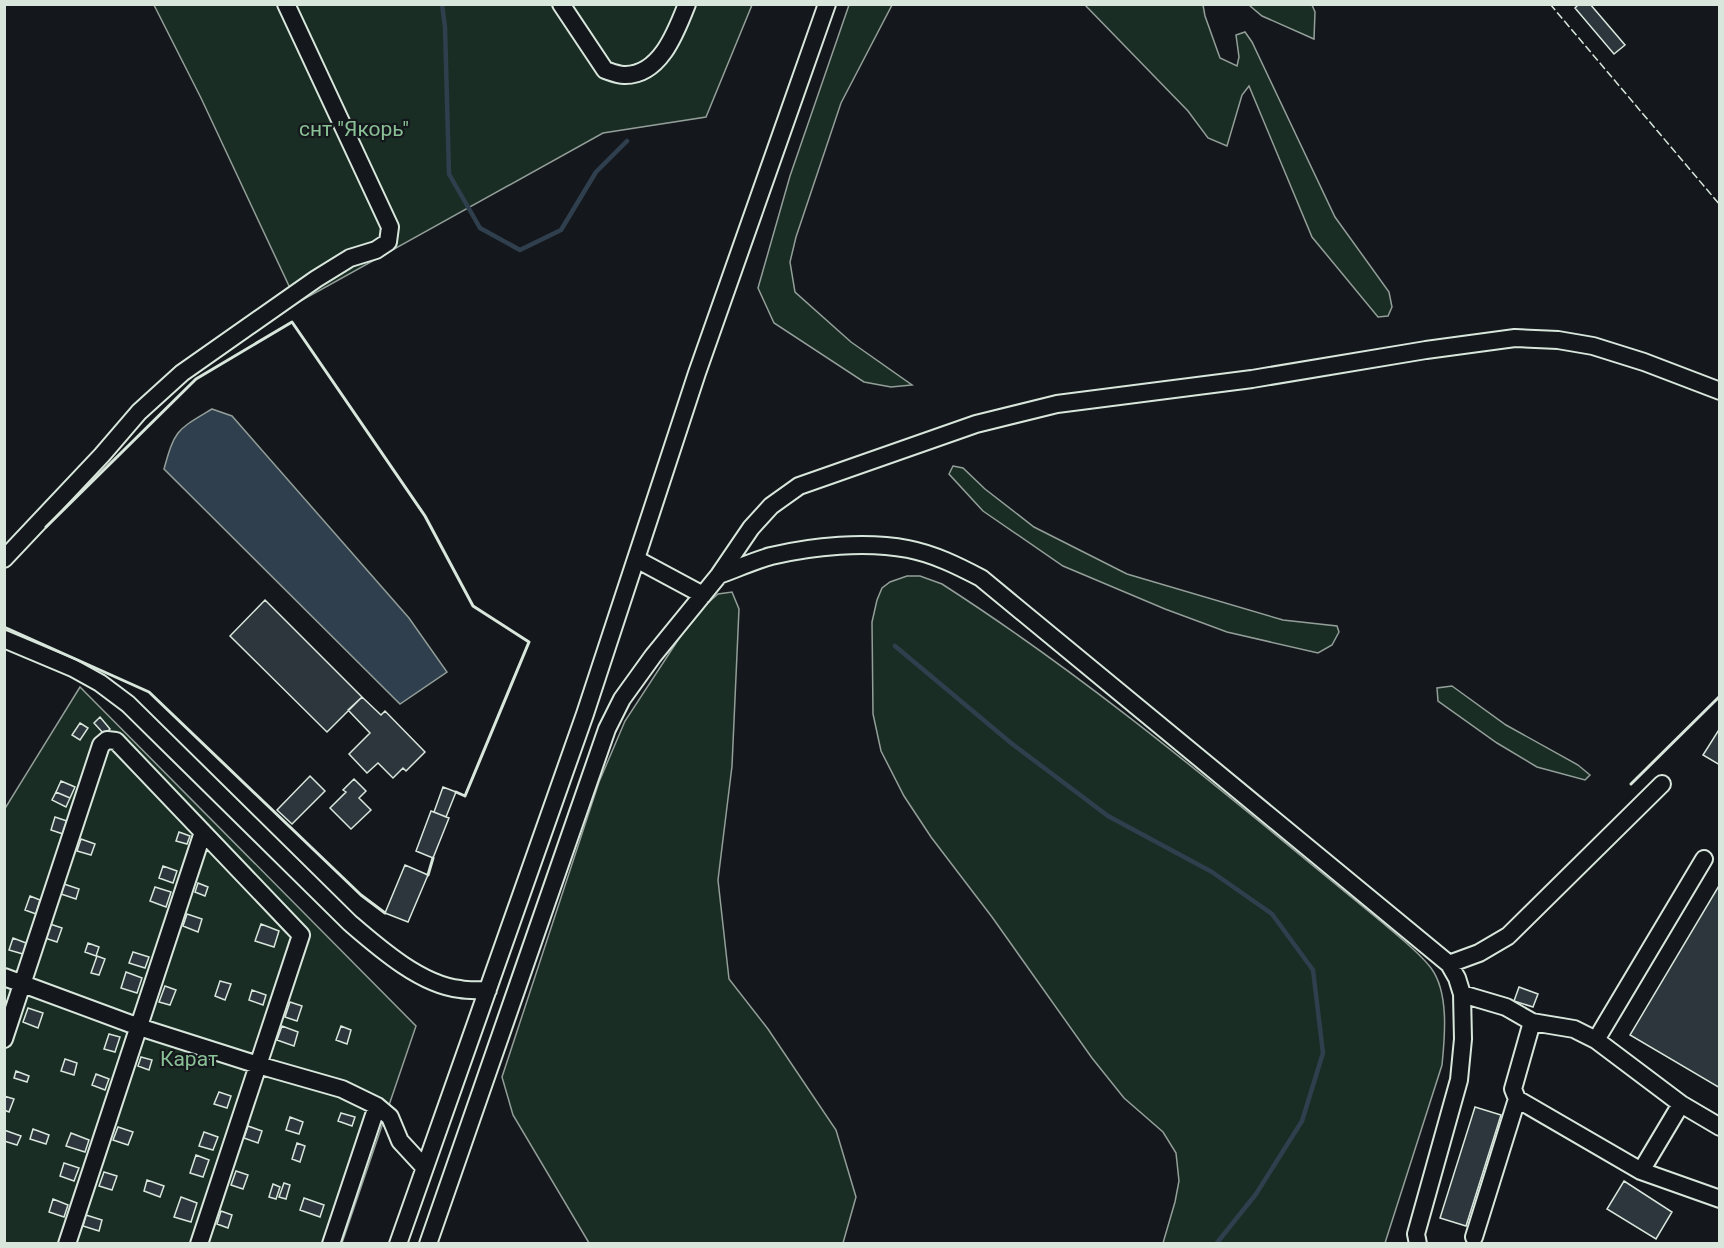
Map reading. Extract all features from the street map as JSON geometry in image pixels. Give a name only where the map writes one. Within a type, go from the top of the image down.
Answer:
[{"type":"street","points":[[4,559],[102,455],[139,412],[182,373],[316,279],[350,258],[376,250],[388,242],[390,227],[286,4]]},
{"type":"street","points":[[561,4],[605,70],[624,75],[647,70],[664,52],[687,4]]},
{"type":"street","points":[[398,1244],[585,714],[697,373],[827,4]]},
{"type":"street","points":[[428,1244],[607,729],[622,699],[647,664],[719,575],[758,521],[771,507],[799,486],[976,424],[1058,404],[1252,379],[1426,350],[1515,338],[1558,340],[1593,346],[1644,362],[1719,391]]},
{"type":"street","points":[[719,575],[771,556],[826,547],[867,544],[909,549],[945,560],[981,578],[1449,964],[1462,994],[1463,1039],[1459,1080],[1416,1234],[1418,1244]]},
{"type":"street","points":[[636,559],[703,595]]},
{"type":"street","points":[[4,639],[73,668],[100,683],[128,704],[350,923],[387,954],[425,978],[458,989],[488,990]]},
{"type":"street","points":[[4,1039],[101,745],[107,740],[116,741],[300,935],[199,1244]]},
{"type":"street","points":[[1449,964],[1479,953],[1508,936],[1662,784]]},
{"type":"street","points":[[67,1244],[203,832]]},
{"type":"street","points":[[1596,1040],[1704,859]]},
{"type":"street","points":[[4,977],[139,1027],[342,1089],[377,1106],[390,1117],[400,1141],[424,1167]]},
{"type":"street","points":[[1462,994],[1506,1007],[1532,1022],[1574,1029],[1596,1040],[1681,1104],[1719,1127]]},
{"type":"street","points":[[1532,1022],[1513,1089],[1517,1099],[1641,1171],[1719,1199]]},
{"type":"street","points":[[1474,1237],[1517,1099]]},
{"type":"street","points":[[1641,1171],[1681,1104]]},
{"type":"street","points":[[331,1244],[377,1106]]},
{"type":"green space","name":"снт \"Якорь\"","points":[[154,5],[752,5],[706,117],[603,133],[297,303],[201,98]]},
{"type":"green space","points":[[849,5],[892,5],[841,103],[796,237],[790,262],[795,292],[851,342],[912,385],[891,387],[864,382],[774,323],[758,288],[790,176]]},
{"type":"green space","points":[[1085,5],[1203,5],[1220,58],[1237,66],[1239,57],[1236,35],[1245,32],[1252,42],[1335,217],[1389,292],[1392,307],[1388,316],[1378,317],[1312,237],[1249,86],[1242,95],[1227,146],[1208,138],[1188,111]]},
{"type":"green space","points":[[1249,5],[1312,5],[1315,12],[1314,39],[1262,16]]},
{"type":"green space","points":[[953,466],[963,468],[985,489],[1034,527],[1127,574],[1283,620],[1337,626],[1339,632],[1332,645],[1318,653],[1227,632],[1165,609],[1063,566],[983,511],[949,474]]},
{"type":"green space","points":[[907,576],[920,576],[942,584],[1080,680],[1256,819],[1402,940],[1431,968],[1441,989],[1443,1002],[1445,1028],[1442,1065],[1385,1243],[1163,1243],[1179,1181],[1176,1153],[1163,1132],[1124,1098],[1092,1058],[992,917],[931,837],[904,796],[881,751],[873,714],[872,622],[882,588],[890,582]]},
{"type":"green space","points":[[732,592],[739,609],[732,766],[718,880],[729,979],[768,1029],[836,1130],[856,1197],[843,1243],[589,1243],[513,1115],[502,1077],[599,782],[625,721],[695,614],[718,594]]},
{"type":"green space","points":[[1452,686],[1506,725],[1578,765],[1590,775],[1585,780],[1537,767],[1497,743],[1438,701],[1437,688]]},
{"type":"green space","name":"Карат","points":[[80,687],[416,1026],[342,1243],[5,1243],[4,810]]},
{"type":"water","points":[[212,409],[232,416],[409,618],[447,672],[400,704],[164,469],[171,446],[179,432]]},
{"type":"building","points":[[1579,4],[1590,4],[1625,45],[1614,54],[1575,8]]},
{"type":"building","points":[[265,600],[362,697],[327,732],[230,636]]},
{"type":"building","points":[[362,697],[381,715],[385,711],[425,752],[406,771],[403,768],[393,778],[378,763],[367,773],[349,754],[370,733],[348,710]]},
{"type":"building","points":[[100,717],[110,729],[104,734],[94,723]]},
{"type":"building","points":[[80,723],[88,728],[80,740],[72,735]]},
{"type":"building","points":[[1720,728],[1720,765],[1703,755]]},
{"type":"building","points":[[310,776],[325,791],[292,824],[277,810]]},
{"type":"building","points":[[354,779],[366,791],[359,798],[371,810],[351,829],[330,808],[346,792],[343,790]]},
{"type":"building","points":[[61,781],[75,787],[70,798],[56,792]]},
{"type":"building","points":[[443,787],[456,792],[446,817],[434,812]]},
{"type":"building","points":[[56,792],[70,798],[66,807],[52,800]]},
{"type":"building","points":[[431,811],[449,818],[433,858],[416,851]]},
{"type":"building","points":[[55,817],[67,821],[63,834],[51,830]]},
{"type":"building","points":[[179,832],[190,836],[187,844],[176,841]]},
{"type":"building","points":[[81,839],[95,844],[91,855],[77,851]]},
{"type":"building","points":[[405,865],[428,875],[408,922],[385,913]]},
{"type":"building","points":[[163,866],[177,871],[173,883],[159,878]]},
{"type":"building","points":[[198,883],[208,887],[205,896],[195,892]]},
{"type":"building","points":[[64,884],[79,889],[76,899],[61,894]]},
{"type":"building","points":[[1720,884],[1720,1088],[1630,1035]]},
{"type":"building","points":[[155,887],[171,892],[166,907],[150,901]]},
{"type":"building","points":[[30,896],[40,900],[36,914],[25,910]]},
{"type":"building","points":[[187,914],[202,919],[198,932],[183,926]]},
{"type":"building","points":[[50,924],[62,928],[57,942],[45,938]]},
{"type":"building","points":[[261,924],[279,931],[274,947],[255,941]]},
{"type":"building","points":[[13,938],[26,943],[23,954],[9,950]]},
{"type":"building","points":[[88,943],[99,947],[96,956],[85,952]]},
{"type":"building","points":[[133,952],[149,957],[145,968],[129,963]]},
{"type":"building","points":[[97,956],[105,959],[99,975],[91,973]]},
{"type":"building","points":[[126,972],[142,978],[137,993],[121,988]]},
{"type":"building","points":[[220,981],[231,984],[225,1000],[215,996]]},
{"type":"building","points":[[165,986],[176,990],[170,1005],[159,1002]]},
{"type":"building","points":[[1519,987],[1538,994],[1533,1007],[1514,1001]]},
{"type":"building","points":[[252,990],[266,995],[263,1005],[249,1000]]},
{"type":"building","points":[[290,1002],[302,1006],[297,1021],[285,1017]]},
{"type":"building","points":[[28,1008],[43,1013],[38,1028],[23,1022]]},
{"type":"building","points":[[282,1026],[298,1032],[294,1046],[277,1040]]},
{"type":"building","points":[[341,1026],[351,1030],[347,1044],[336,1040]]},
{"type":"building","points":[[109,1034],[120,1037],[115,1052],[104,1049]]},
{"type":"building","points":[[141,1057],[152,1060],[149,1070],[138,1066]]},
{"type":"building","points":[[65,1059],[77,1063],[74,1075],[61,1071]]},
{"type":"building","points":[[16,1071],[29,1076],[27,1082],[14,1078]]},
{"type":"building","points":[[96,1074],[109,1079],[105,1090],[92,1085]]},
{"type":"building","points":[[219,1092],[231,1096],[227,1108],[214,1104]]},
{"type":"building","points":[[4,1096],[14,1099],[9,1112],[4,1110]]},
{"type":"building","points":[[1475,1107],[1501,1115],[1466,1226],[1440,1218]]},
{"type":"building","points":[[341,1113],[355,1117],[352,1126],[338,1121]]},
{"type":"building","points":[[290,1117],[303,1122],[299,1134],[286,1130]]},
{"type":"building","points":[[248,1126],[262,1131],[258,1143],[244,1138]]},
{"type":"building","points":[[118,1127],[133,1132],[128,1145],[113,1140]]},
{"type":"building","points":[[33,1129],[49,1135],[46,1144],[30,1139]]},
{"type":"building","points":[[4,1130],[21,1136],[17,1145],[4,1141]]},
{"type":"building","points":[[204,1132],[218,1137],[213,1150],[199,1146]]},
{"type":"building","points":[[71,1133],[89,1140],[85,1152],[66,1146]]},
{"type":"building","points":[[297,1143],[305,1146],[300,1162],[292,1159]]},
{"type":"building","points":[[196,1155],[209,1160],[203,1177],[190,1173]]},
{"type":"building","points":[[64,1163],[79,1168],[74,1181],[60,1176]]},
{"type":"building","points":[[236,1171],[248,1175],[243,1189],[231,1185]]},
{"type":"building","points":[[104,1172],[117,1176],[112,1190],[99,1186]]},
{"type":"building","points":[[147,1180],[164,1186],[160,1197],[144,1191]]},
{"type":"building","points":[[1624,1181],[1672,1212],[1656,1239],[1607,1209]]},
{"type":"building","points":[[284,1183],[290,1185],[286,1199],[279,1197]]},
{"type":"building","points":[[273,1184],[280,1187],[276,1199],[269,1197]]},
{"type":"building","points":[[181,1197],[197,1203],[191,1222],[174,1217]]},
{"type":"building","points":[[304,1198],[324,1205],[320,1217],[300,1210]]},
{"type":"building","points":[[53,1199],[68,1205],[64,1217],[49,1212]]},
{"type":"building","points":[[221,1211],[232,1215],[228,1228],[217,1224]]},
{"type":"building","points":[[86,1215],[102,1220],[99,1231],[83,1226]]},
{"type":"waterway","points":[[442,4],[445,27],[449,174],[480,228],[520,250],[561,230],[596,172],[627,141]]},
{"type":"waterway","points":[[895,646],[1011,743],[1108,816],[1212,872],[1272,914],[1313,970],[1323,1053],[1302,1121],[1256,1194],[1216,1244]]},
{"type":"fence","points":[[1550,4],[1720,205]]},
{"type":"wall","points":[[46,527],[196,379],[292,322],[425,516],[473,606],[529,642],[465,796],[456,792]]},
{"type":"wall","points":[[4,627],[149,692],[361,895],[385,913]]},
{"type":"wall","points":[[1631,784],[1720,696]]},
{"type":"wall","points":[[428,875],[433,858]]}]
